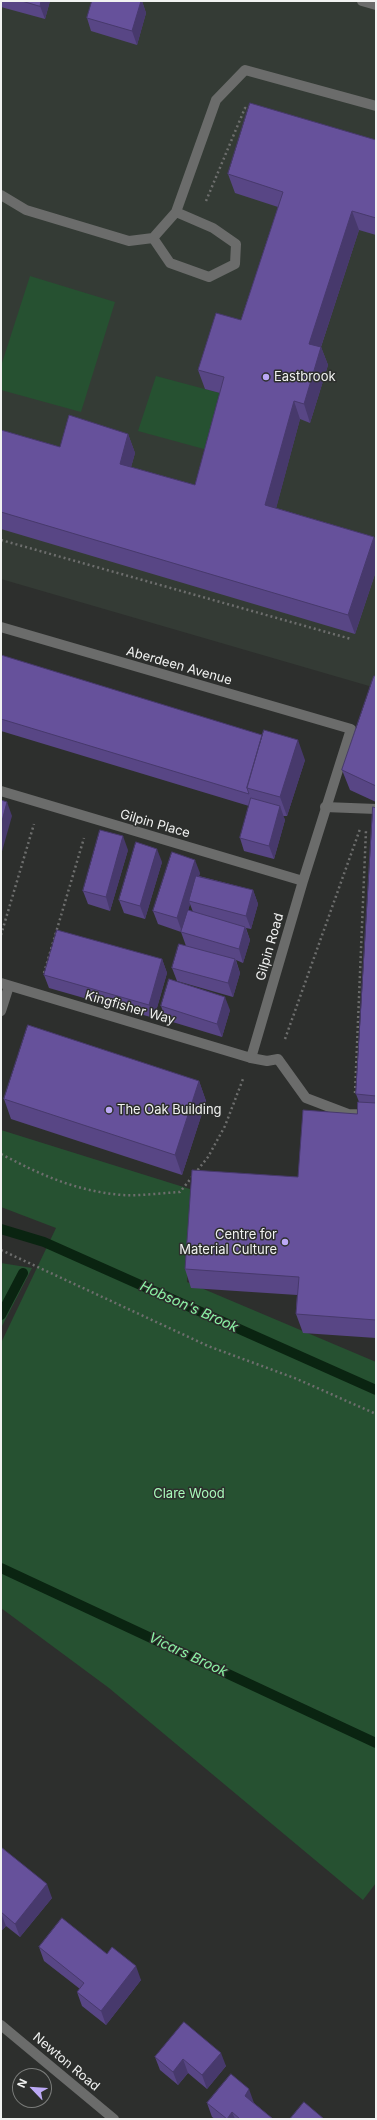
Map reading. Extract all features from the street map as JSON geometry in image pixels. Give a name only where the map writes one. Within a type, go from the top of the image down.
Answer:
[{"type":"street","points":[[362,1],[376,6]]},
{"type":"street","points":[[1,195],[26,210],[129,240],[153,238],[176,212],[216,100],[246,70],[376,106]]},
{"type":"street","points":[[153,238],[170,263],[208,277],[235,264],[236,244],[213,228],[176,212]]},
{"type":"street","name":"Aberdeen Avenue","points":[[1,627],[350,729]]},
{"type":"street","name":"Gilpin Road","points":[[251,1058],[325,807],[350,729]]},
{"type":"street","name":"Gilpin Place","points":[[1,791],[40,804],[303,881]]},
{"type":"street","points":[[325,807],[372,809]]},
{"type":"street","points":[[1,1011],[5,985]]},
{"type":"street","name":"Kingfisher Way","points":[[5,985],[251,1058]]},
{"type":"street","points":[[251,1058],[267,1061],[278,1059],[306,1098],[348,1114],[376,1115]]},
{"type":"street","name":"Newton Road","points":[[1,2025],[114,2119]]},
{"type":"path","points":[[202,204],[208,200],[245,108],[252,110]]},
{"type":"path","points":[[1,540],[350,639]]},
{"type":"path","points":[[1,934],[40,804]]},
{"type":"path","points":[[278,1059],[372,809]]},
{"type":"path","points":[[355,1096],[372,809]]},
{"type":"path","points":[[38,994],[90,818]]},
{"type":"path","points":[[1,1154],[43,1176],[67,1185],[122,1195],[180,1192],[208,1157],[225,1126],[251,1058]]},
{"type":"path","points":[[1,1250],[208,1346],[297,1379],[376,1414]]},
{"type":"shaded area","points":[[1,1],[376,1],[376,688],[1,579]]},
{"type":"green space","points":[[30,276],[115,302],[81,412],[1,390],[1,366]]},
{"type":"green space","points":[[156,376],[231,396],[215,452],[138,431]]},
{"type":"green space","name":"Clare Wood","points":[[1,1130],[193,1190],[187,1282],[376,1362],[376,1883],[363,1900],[109,1688],[1,1608],[1,1343],[56,1228],[1,1207]]},
{"type":"green space","points":[[1,1263],[32,1268],[1,1328]]},
{"type":"building","points":[[22,1],[41,1],[40,6]]},
{"type":"building","points":[[92,1],[141,1],[132,31],[87,18]]},
{"type":"building","name":"Eastbrook","points":[[250,103],[376,140],[376,218],[352,211],[309,344],[321,347],[304,404],[294,401],[265,505],[374,537],[348,615],[1,512],[1,430],[60,447],[69,415],[128,434],[120,464],[195,485],[224,377],[198,370],[216,313],[241,320],[283,192],[228,174]]},
{"type":"building","points":[[1,655],[262,735],[247,788],[249,794],[1,719]]},
{"type":"building","points":[[374,676],[376,676],[376,786],[342,770]]},
{"type":"building","points":[[264,730],[298,740],[280,797],[247,788]]},
{"type":"building","points":[[251,798],[280,806],[269,846],[240,838]]},
{"type":"building","points":[[1,800],[7,802],[1,825]]},
{"type":"building","points":[[373,807],[376,808],[376,1096],[356,1094]]},
{"type":"building","points":[[100,830],[123,836],[106,897],[83,891]]},
{"type":"building","points":[[136,842],[157,849],[140,906],[119,900]]},
{"type":"building","points":[[172,852],[195,860],[177,918],[153,911]]},
{"type":"building","points":[[196,876],[253,890],[246,916],[189,901]]},
{"type":"building","points":[[188,910],[245,927],[239,949],[181,932]]},
{"type":"building","points":[[57,930],[162,959],[149,1005],[44,975]]},
{"type":"building","points":[[179,944],[235,959],[228,983],[172,968]]},
{"type":"building","points":[[169,979],[225,997],[217,1024],[161,1006]]},
{"type":"building","name":"The Oak Building","points":[[28,1025],[199,1081],[175,1155],[4,1099]]},
{"type":"building","name":"Centre for Material Culture","points":[[358,1102],[376,1103],[376,1320],[296,1314],[299,1277],[185,1269],[192,1170],[298,1177],[303,1110],[357,1114]]},
{"type":"building","points":[[1,1847],[47,1884],[15,1924],[1,1912]]},
{"type":"building","points":[[62,1918],[107,1954],[112,1947],[136,1966],[101,2011],[77,1992],[84,1983],[39,1947]]},
{"type":"building","points":[[184,2022],[221,2053],[202,2075],[183,2059],[173,2072],[155,2057]]},
{"type":"building","points":[[231,2074],[249,2089],[245,2096],[273,2119],[240,2119],[232,2112],[227,2119],[207,2103]]},
{"type":"building","points":[[304,2102],[324,2119],[290,2119]]},
{"type":"waterway","name":"Hobson's Brook","points":[[1,1229],[44,1242],[376,1390]]},
{"type":"waterway","points":[[1,1315],[23,1273]]},
{"type":"waterway","name":"Vicars Brook","points":[[1,1568],[376,1743]]},
{"type":"place","name":"Eastbrook","points":[[266,377]]},
{"type":"place","name":"The Oak Building","points":[[109,1110]]},
{"type":"place","name":"Centre for Material Culture","points":[[285,1242]]}]
